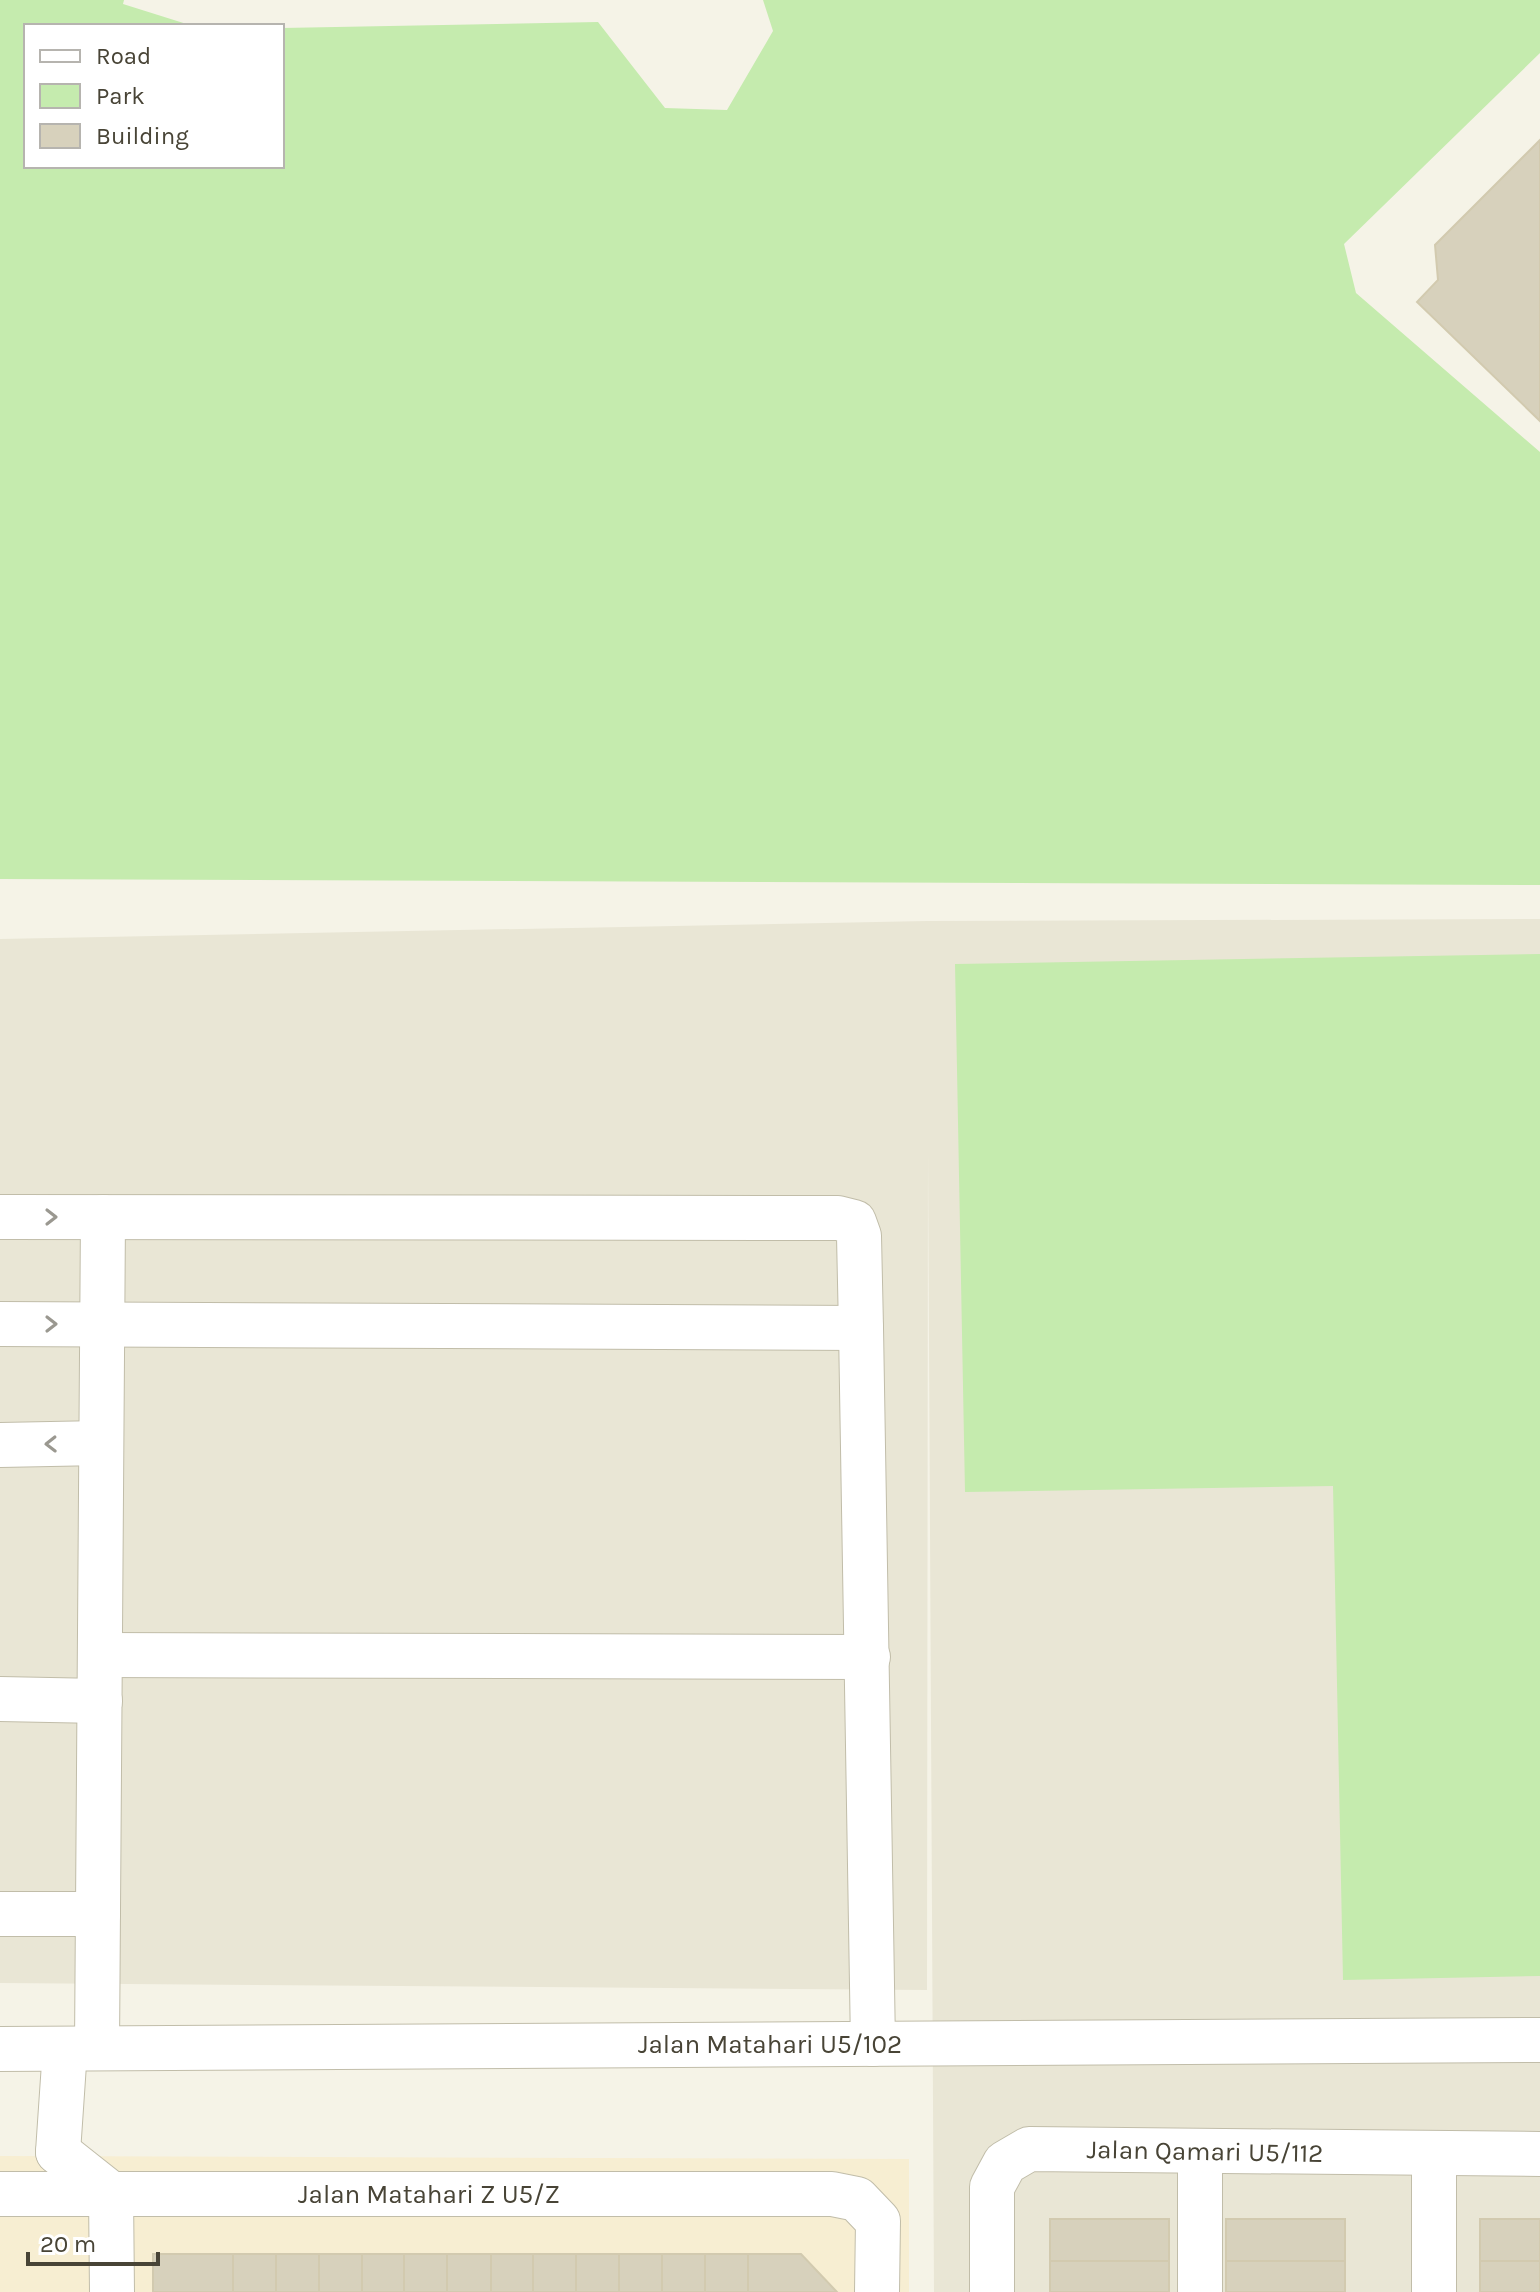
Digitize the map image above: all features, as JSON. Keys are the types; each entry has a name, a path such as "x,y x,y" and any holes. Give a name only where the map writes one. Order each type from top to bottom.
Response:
{"street":[{"path":"0,1217 838,1218 854,1222 859,1236 873,2044"},
{"path":"0,2192 58,2152 81,2048 98,1914 103,1217"},
{"path":"0,1324 861,1328"},
{"path":"0,1445 101,1443"},
{"path":"100,1655 868,1657"},
{"path":"0,1699 100,1701"},
{"path":"0,1914 98,1914"},
{"name":"Jalan Matahari U5/102","path":"0,2049 1540,2040"},
{"name":"Jalan Qamari U5/112","path":"992,2292 992,2187 1005,2163 1029,2149 1540,2154"},
{"path":"1200,2151 1200,2292"},
{"path":"58,2152 111,2194 112,2292"},
{"path":"1434,2153 1434,2292"},
{"name":"Jalan Matahari Z U5/Z","path":"0,2192 832,2194 857,2199 878,2221 877,2292"}],"shaded area":[{"path":"1540,919 1540,2292 934,2292 928,1151 927,1990 0,1983 0,939 927,921"},
{"path":"0,2156 909,2159 909,2292 0,2292"}],"green space":[{"path":"0,0 124,0 123,4 187,24 24,24 24,168 284,168 284,28 598,22 665,108 727,110 773,31 763,0 1540,0 1540,53 1344,244 1356,293 1540,452 1540,885 0,879"},
{"path":"1540,954 1540,1976 1343,1980 1333,1486 965,1492 955,964"}],"building":[{"path":"1540,140 1540,421 1417,302 1438,280 1435,245"},
{"path":"1050,2219 1169,2219 1169,2261 1050,2261"},
{"path":"1226,2219 1345,2219 1345,2261 1226,2261"},
{"path":"1480,2219 1540,2219 1540,2261 1480,2261"},
{"path":"153,2254 233,2254 233,2292 153,2292"},
{"path":"233,2254 276,2254 276,2292 233,2292"},
{"path":"276,2254 319,2254 319,2292 276,2292"},
{"path":"319,2254 362,2254 362,2292 319,2292"},
{"path":"362,2254 404,2254 404,2292 362,2292"},
{"path":"404,2254 447,2254 447,2292 404,2292"},
{"path":"447,2254 491,2254 491,2292 447,2292"},
{"path":"491,2254 533,2254 533,2292 491,2292"},
{"path":"533,2254 576,2254 576,2292 533,2292"},
{"path":"576,2254 619,2254 619,2292 576,2292"},
{"path":"619,2254 662,2254 662,2292 619,2292"},
{"path":"662,2254 705,2254 705,2292 662,2292"},
{"path":"705,2254 748,2254 748,2292 705,2292"},
{"path":"748,2254 801,2254 837,2292 748,2292"},
{"path":"1050,2261 1169,2261 1169,2292 1050,2292"},
{"path":"1226,2261 1345,2261 1345,2292 1226,2292"},
{"path":"1480,2261 1540,2261 1540,2292 1480,2292"}]}
